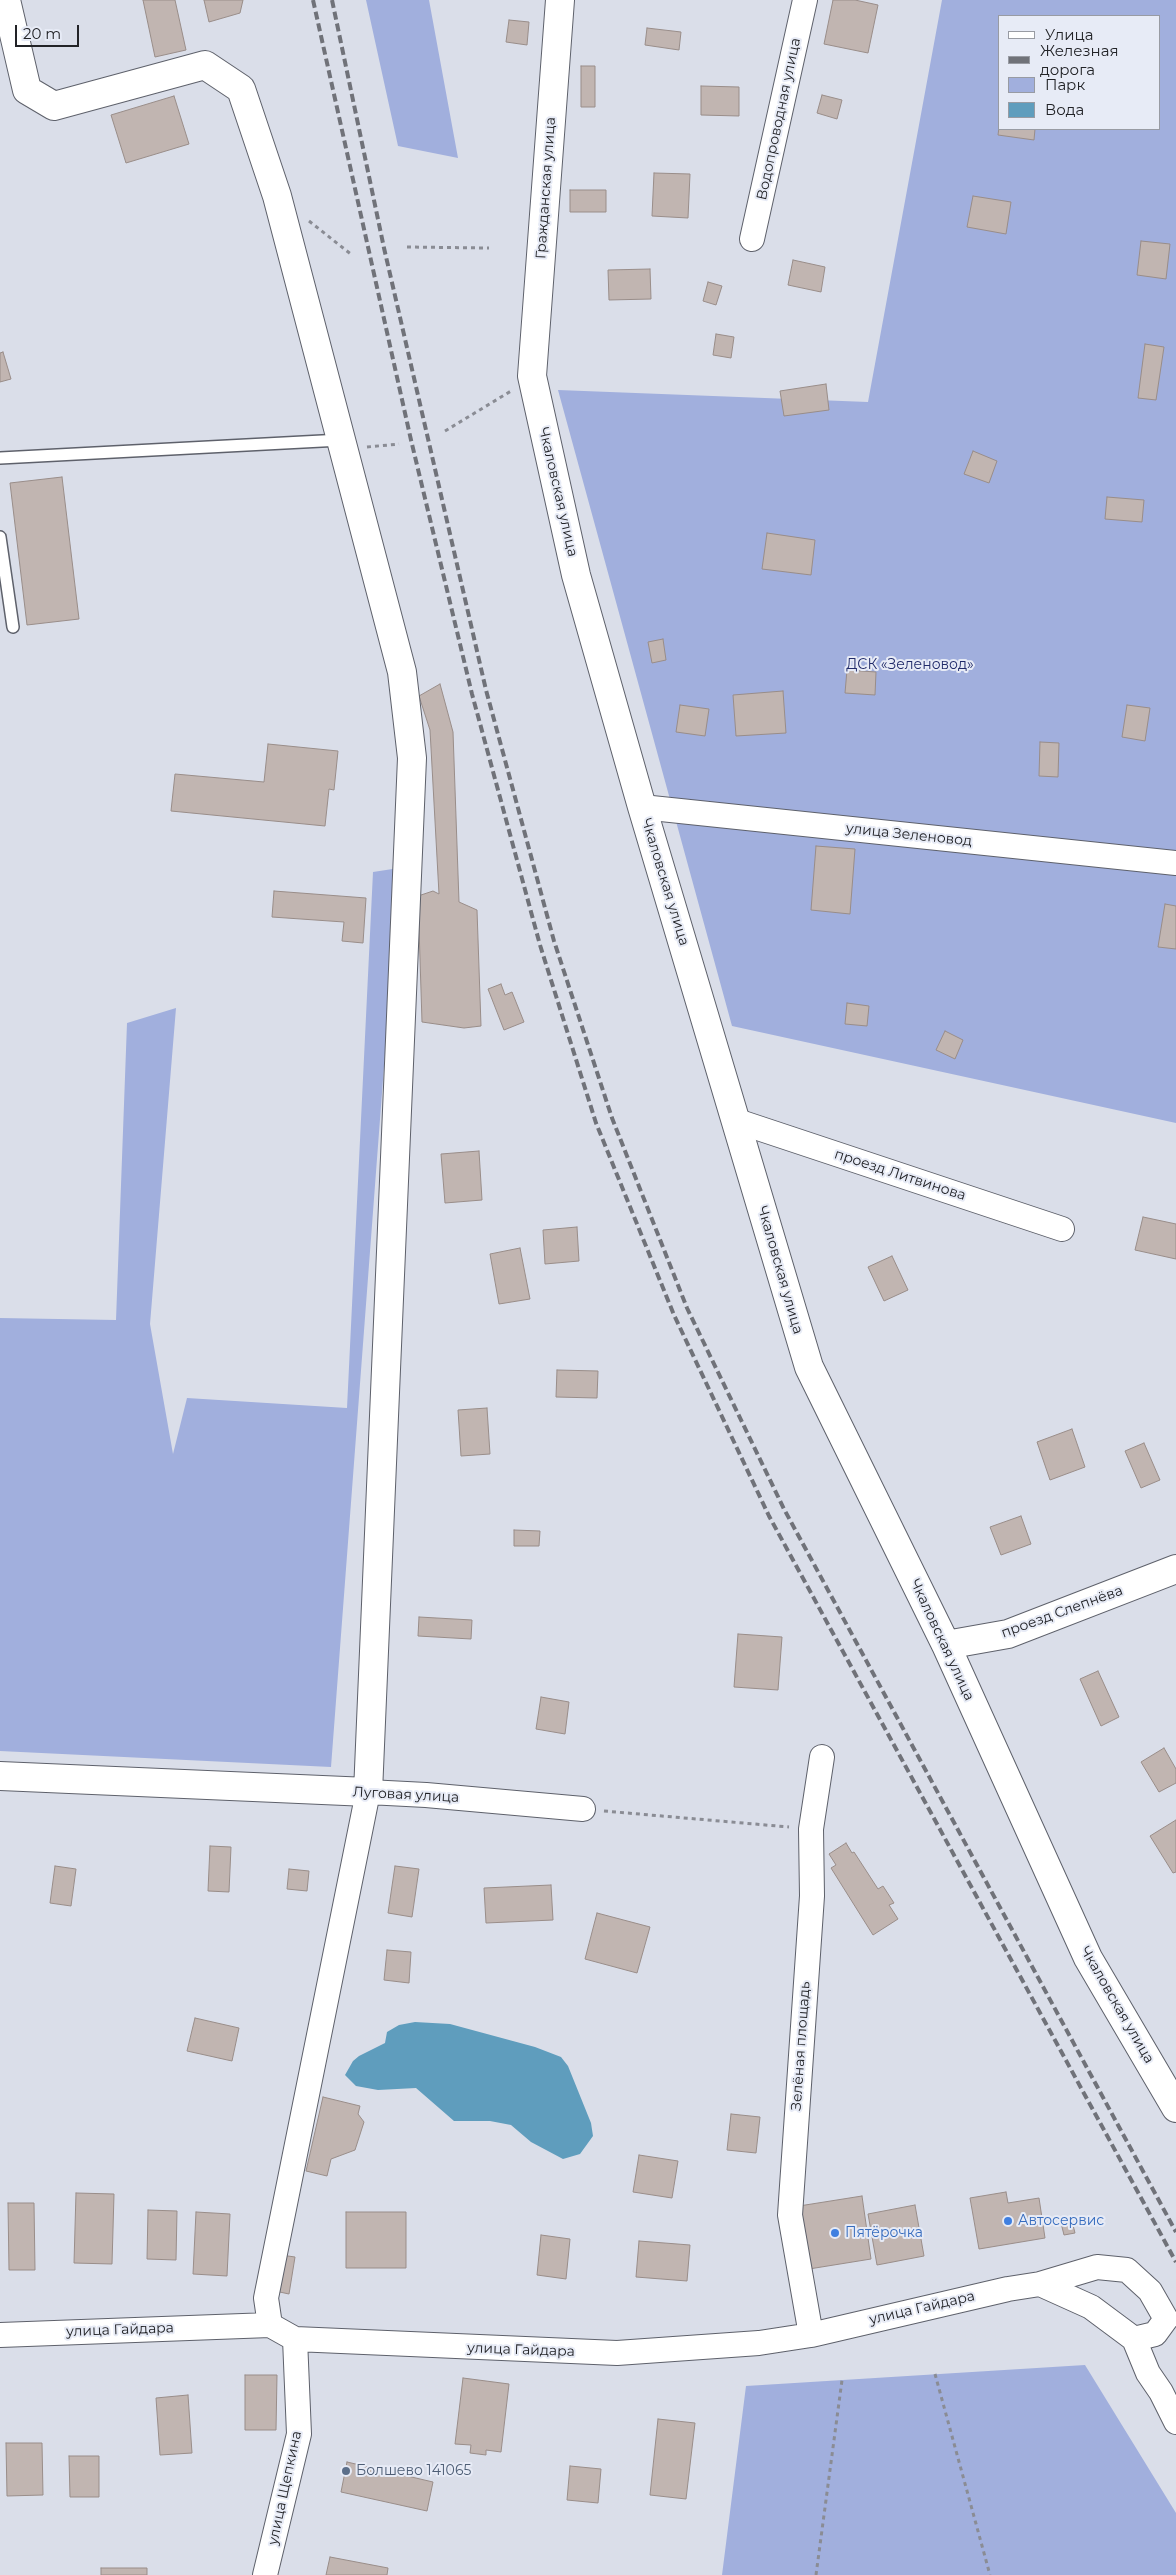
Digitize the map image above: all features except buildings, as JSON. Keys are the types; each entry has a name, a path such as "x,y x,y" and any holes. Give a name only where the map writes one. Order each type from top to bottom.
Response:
{"street":[{"path":"6,0 27,90 54,106 205,65 241,89 277,196 402,672 412,758 368,1792 267,2292 270,2325"},
{"name":"Гражданская улица","path":"532,376 560,0"},
{"name":"Водопроводная улица","path":"752,239 805,0"},
{"name":"Чкаловская улица","path":"532,376 576,575 642,807 809,1367 946,1645 1088,1958 1176,2108"},
{"name":"улица Зеленовод","path":"642,807 1176,863"},
{"name":"проезд Литвинова","path":"737,1121 1062,1229"},
{"name":"проезд Слепнёва","path":"946,1645 1008,1634 1176,1569"},
{"name":"Зелёная площадь","path":"812,2335 790,2215 812,1896 811,1829 822,1756"},
{"name":"Луговая улица","path":"0,1776 426,1795 583,1809"},
{"name":"улица Гайдара","path":"0,2334 270,2325 295,2340 617,2353 759,2343 812,2335 990,2292 1040,2284 1097,2267 1127,2270 1150,2291 1166,2319 1155,2334 1134,2339"},
{"path":"1040,2284 1090,2306 1134,2339 1148,2373 1161,2392 1176,2422"},
{"name":"улица Щепкина","path":"265,2575 299,2434 295,2340"}],"lane":[{"path":"0,458 343,445"},
{"path":"0,537 13,627"}],"path":[{"path":"307,220 352,255"},
{"path":"407,246 489,248"},
{"path":"445,430 523,384 532,376"},
{"path":"343,445 399,444"},
{"path":"583,1809 811,1829"},
{"path":"935,2374 990,2575"},
{"path":"816,2575 842,2380"}],"green space":[{"path":"366,0 429,0 458,158 398,146"},
{"name":"ДСК «Зеленовод»","path":"942,0 1176,0 1176,1123 732,1026 558,390 868,402"},
{"path":"399,868 331,1767 0,1751 0,1318 116,1320 127,1023 176,1008 150,1324 173,1454 187,1398 347,1408 373,872"},
{"path":"1085,2365 1176,2513 1176,2575 722,2575 746,2386"}],"water":[{"path":"415,2022 450,2024 535,2047 561,2057 568,2066 591,2123 593,2136 580,2154 563,2159 531,2142 511,2125 490,2121 454,2121 416,2088 378,2090 356,2086 345,2075 353,2061 359,2056 385,2043 387,2032 399,2025"}],"railway":[{"path":"313,0 411,440 472,694 540,945 596,1123 674,1315 769,1516 1176,2262"},
{"path":"332,0 384,248 486,690 554,941 612,1118 687,1308 784,1509 1176,2232"}],"place":[{"name":"Автосервис","path":"1008,2221"},
{"name":"Пятёрочка","path":"835,2233"},
{"name":"Болшево 141065","path":"346,2471"}]}
